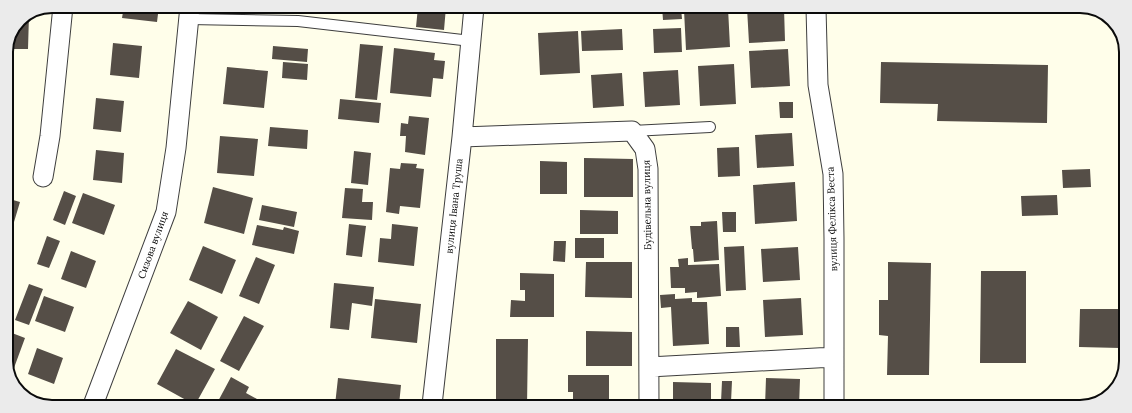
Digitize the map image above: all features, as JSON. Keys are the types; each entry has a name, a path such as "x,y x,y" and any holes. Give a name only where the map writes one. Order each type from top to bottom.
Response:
{"street":[{"path":"43,177 50,136 62,13"},
{"name":"Сизова вулиця","path":"95,400 166,212 176,148 190,13"},
{"name":"вулиця Івана Труша","path":"433,400 462,137 473,13"},
{"name":"вулиця Фелікса Веста","path":"816,13 818,85 832,174 834,240 834,400"},
{"path":"462,137 632,131"},
{"name":"Будівельна вулиця","path":"632,131 645,149 648,169 649,400"},
{"path":"649,367 834,357"}],"lane":[{"path":"190,13 298,21 471,41"},
{"path":"632,131 710,127"}],"building":[{"path":"123,13 158,13 157,22 122,18"},
{"path":"417,13 445,13 444,30 416,27"},
{"path":"662,13 681,13 682,19 663,20"},
{"path":"684,13 728,13 730,47 686,50"},
{"path":"747,13 784,13 785,41 749,43"},
{"path":"29,21 28,49 13,49 16,37 24,24"},
{"path":"681,28 682,52 654,53 653,29"},
{"path":"622,29 623,50 582,51 581,31"},
{"path":"578,31 580,73 540,75 538,33"},
{"path":"113,43 142,46 139,78 110,75"},
{"path":"360,44 383,46 377,100 355,98"},
{"path":"273,46 308,49 307,62 272,59"},
{"path":"394,48 435,53 434,60 445,61 443,79 433,78 431,97 390,93"},
{"path":"788,49 790,86 751,88 749,51"},
{"path":"283,62 308,64 307,80 282,78"},
{"path":"881,62 1048,65 1047,123 937,121 938,104 880,103"},
{"path":"734,64 736,104 700,106 698,66"},
{"path":"227,67 268,71 264,108 223,104"},
{"path":"678,70 680,105 645,107 643,72"},
{"path":"622,73 624,106 593,108 591,75"},
{"path":"96,98 124,101 121,132 93,129"},
{"path":"340,99 381,103 379,123 338,119"},
{"path":"779,102 793,102 793,118 780,118"},
{"path":"409,116 429,118 425,155 405,152 406,136 400,136 401,123 408,124"},
{"path":"270,127 308,130 307,149 268,146"},
{"path":"792,133 794,166 757,168 755,135"},
{"path":"220,136 258,139 254,176 217,173"},
{"path":"739,147 740,176 718,177 717,148"},
{"path":"96,150 124,153 122,183 93,180"},
{"path":"354,151 371,153 368,185 351,183"},
{"path":"584,158 633,159 633,197 584,197"},
{"path":"540,161 567,162 567,194 540,194"},
{"path":"401,163 417,164 416,168 424,169 420,208 400,206 399,214 386,212 390,168 400,169"},
{"path":"1090,169 1091,187 1063,188 1062,170"},
{"path":"795,182 797,221 755,224 753,185"},
{"path":"213,187 253,198 244,234 204,223"},
{"path":"345,188 363,189 362,202 373,202 372,220 342,218"},
{"path":"64,191 76,196 65,225 53,220"},
{"path":"83,193 115,205 104,235 72,223"},
{"path":"1057,195 1058,215 1022,216 1021,196"},
{"path":"13,200 20,202 13,225"},
{"path":"262,205 297,212 294,227 259,220"},
{"path":"580,210 618,211 618,234 580,234"},
{"path":"722,212 736,212 736,232 723,232"},
{"path":"717,221 719,260 694,262 690,226 701,226 701,222"},
{"path":"349,224 366,226 362,257 346,255"},
{"path":"392,224 418,227 414,266 378,262 380,238 391,239"},
{"path":"257,225 283,230 284,227 299,231 294,254 252,245"},
{"path":"47,236 60,241 49,268 37,264"},
{"path":"575,238 604,238 604,258 575,258"},
{"path":"554,241 566,241 565,262 553,261"},
{"path":"203,246 236,260 222,294 189,280"},
{"path":"744,246 746,290 726,291 724,247"},
{"path":"798,247 800,280 763,282 761,249"},
{"path":"71,251 96,261 86,288 61,279"},
{"path":"256,257 275,265 259,304 239,296"},
{"path":"688,258 688,265 719,264 721,296 697,298 697,292 685,293 685,288 671,288 670,267 679,267 678,259"},
{"path":"586,262 632,262 632,298 585,297"},
{"path":"888,262 931,263 929,375 887,375 888,336 879,335 879,300 888,300"},
{"path":"981,271 1026,271 1026,363 980,363"},
{"path":"520,273 554,274 554,317 510,317 511,300 525,301 525,290 520,290"},
{"path":"334,283 374,287 372,306 352,303 349,330 330,328"},
{"path":"29,284 43,289 29,325 15,320"},
{"path":"675,294 675,299 692,298 692,302 707,302 709,344 673,346 671,307 661,308 660,295"},
{"path":"44,296 74,307 65,332 35,321"},
{"path":"801,298 803,335 765,337 763,300"},
{"path":"375,299 421,304 417,343 371,338"},
{"path":"188,301 218,317 201,350 170,333"},
{"path":"1080,309 1119,309 1119,348 1079,347"},
{"path":"244,316 264,326 239,371 220,361"},
{"path":"726,327 739,327 740,347 726,347"},
{"path":"586,331 632,332 632,366 586,366"},
{"path":"13,333 25,338 14,368"},
{"path":"496,339 528,339 527,400 496,400"},
{"path":"37,348 63,358 54,384 28,374"},
{"path":"176,349 215,369 198,400 186,400 157,384"},
{"path":"568,375 609,375 609,400 573,400 573,392 568,392"},
{"path":"231,377 249,387 246,393 257,399 256,400 219,400"},
{"path":"338,378 401,385 400,400 336,400"},
{"path":"766,378 800,379 799,400 765,400"},
{"path":"722,381 732,381 731,400 721,400"},
{"path":"673,382 711,383 711,400 673,400"}]}
